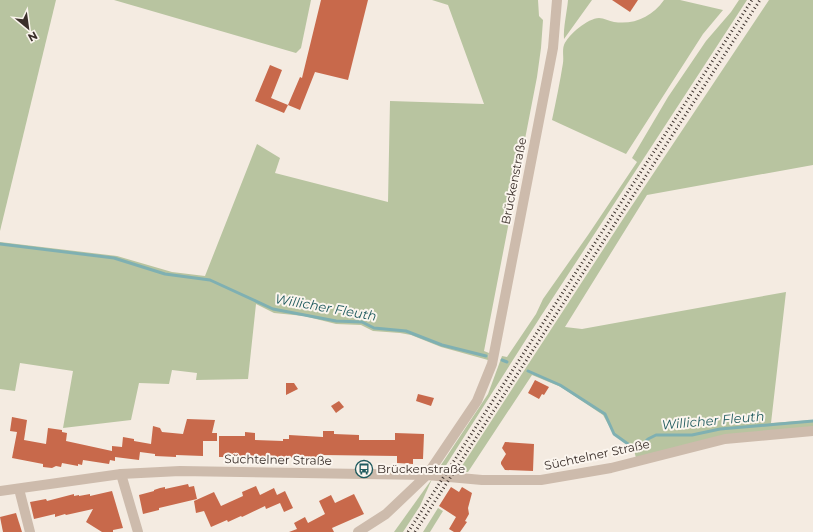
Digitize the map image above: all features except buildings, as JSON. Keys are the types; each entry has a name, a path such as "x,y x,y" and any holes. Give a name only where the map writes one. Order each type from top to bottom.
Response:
{"street":[{"name":"Brückenstraße","path":"358,532 386,514 427,475 477,401 492,364 553,48 556,0"},
{"name":"Süchtelner Straße","path":"0,491 121,474 180,471 427,475 482,480 541,480 611,468 725,439 813,431"},
{"path":"121,474 138,532"},
{"path":"19,489 30,532"}],"green space":[{"path":"0,0 56,0 0,231"},
{"path":"114,0 311,0 301,48 296,53"},
{"path":"432,0 538,0 539,16 543,20 537,77 484,351 489,353 488,360 441,347 411,335 373,331 361,325 336,324 304,316 274,313 256,304 248,379 196,380 197,373 172,370 169,384 139,383 131,420 63,428 73,371 20,363 15,391 0,389 0,242 117,256 172,272 205,276 257,144 280,158 275,173 388,202 390,101 484,104 448,5"},
{"path":"568,0 592,0 564,39 565,25"},
{"path":"664,0 680,0 723,10 703,34 626,154 552,120 563,63 563,47 566,41 579,28 589,21 601,18 621,23 635,21 654,11"},
{"path":"739,0 747,0 541,316 443,470 439,468 488,394 502,356 507,357 536,314 543,299 637,162 632,158 668,97 706,41 731,12"},
{"path":"769,0 813,0 813,165 647,195 565,327 582,329 786,292 771,423 813,420 813,427 636,458 634,450 613,433 603,415 561,387 532,375 468,472 458,472 625,216"},
{"path":"432,479 420,506 403,532 394,532"},
{"path":"438,508 443,511 430,532 423,532"}],"waterway":[{"name":"Willicher Fleuth","path":"0,244 114,258 165,274 210,280 273,309 336,321 362,322 374,328 406,331 442,345 486,356"},
{"name":"Willicher Fleuth","path":"502,360 507,362"},
{"name":"Willicher Fleuth","path":"528,371 560,385 605,414 614,434 635,449 656,435 692,435 720,429 813,421"}],"railway":[{"path":"408,532 752,0"},
{"path":"415,532 760,0"}],"place":[{"name":"Brückenstraße","path":"364,469"}]}
